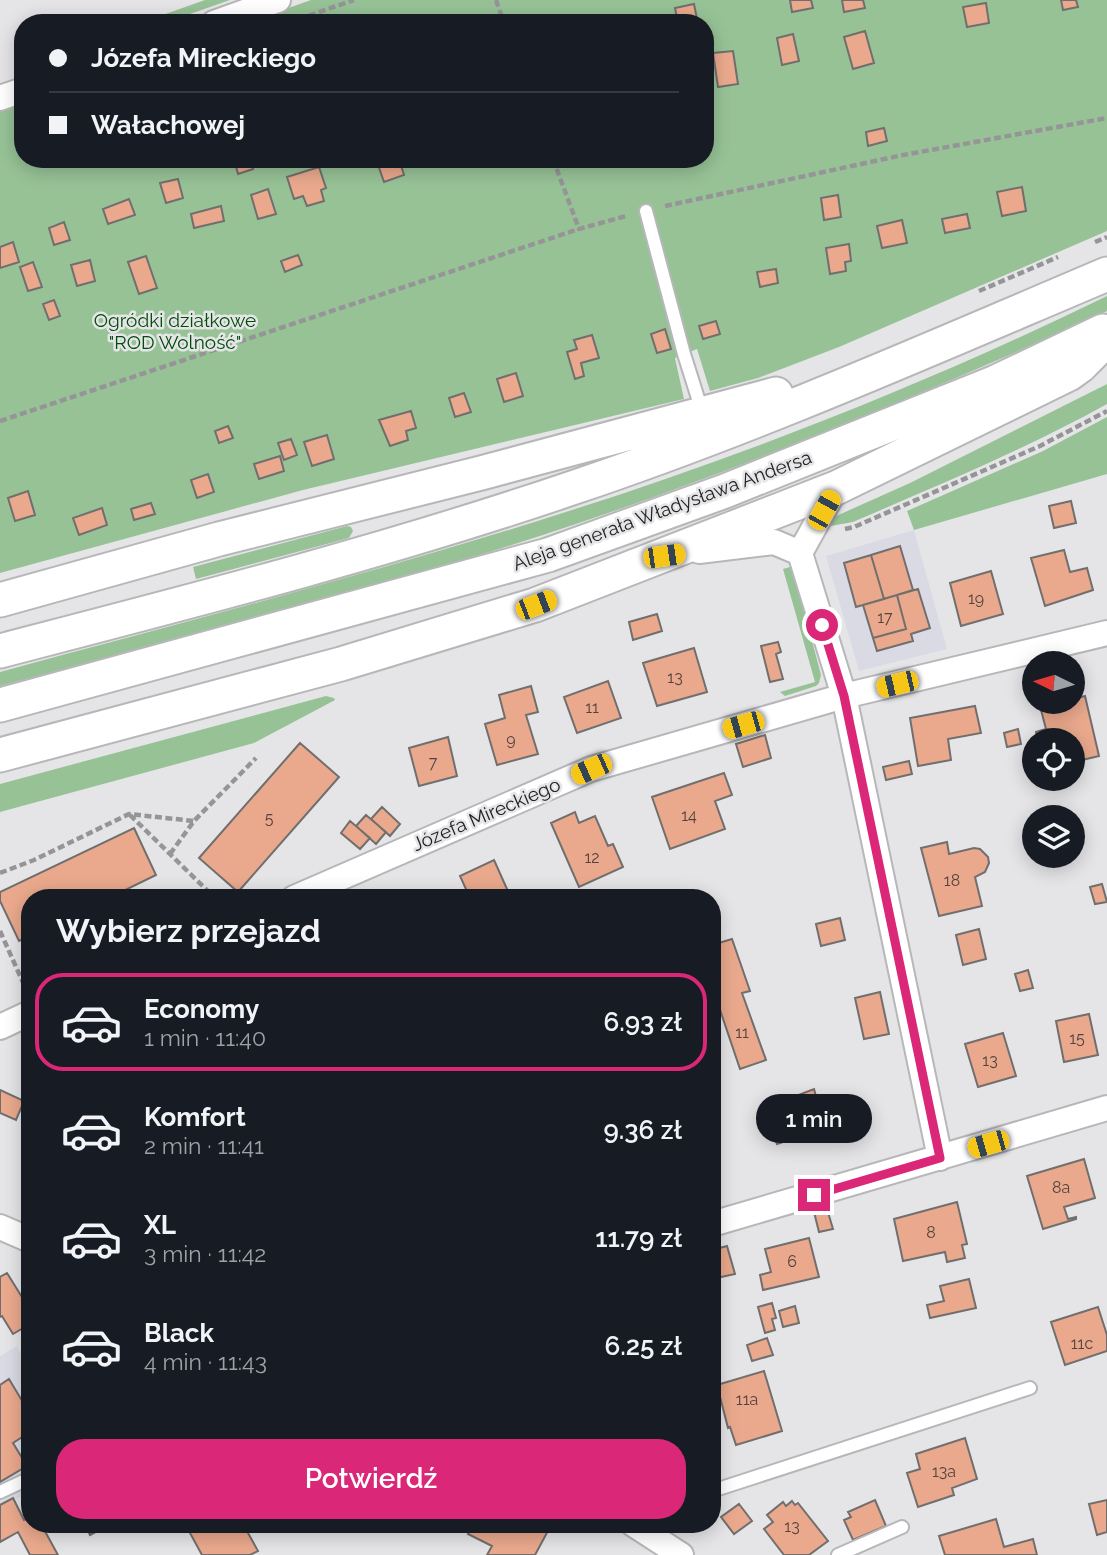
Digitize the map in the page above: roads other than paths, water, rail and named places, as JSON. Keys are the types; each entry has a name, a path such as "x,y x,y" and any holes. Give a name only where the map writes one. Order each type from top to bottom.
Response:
{"main road":[{"path":"0,651 351,557 571,488 703,442 1107,274"},
{"name":"Aleja generała Władysława Andersa","path":"0,705 548,555 725,491 996,382 1107,329"},
{"path":"0,755 341,664 536,605 836,488 1069,374 1107,339"},
{"path":"0,600 702,412 897,363"}],"street":[{"path":"239,14 278,0"},
{"path":"836,488 800,553 844,696 940,1158"},
{"path":"664,556 761,542 774,542 800,553"},
{"name":"Józefa Mireckiego","path":"315,889 591,769 844,696 1107,633"},
{"path":"0,1027 21,1017"},
{"path":"721,1221 1107,1108"},
{"path":"0,1227 21,1236"},
{"path":"647,1533 681,1555"}],"lane":[{"path":"646,211 702,412"},
{"path":"721,1488 1030,1388"},
{"path":"0,1492 21,1482"},
{"path":"838,1555 902,1527"}],"park label":[{"name":"Ogródki działkowe \"ROD Wolność\"","path":"175,331"}]}
